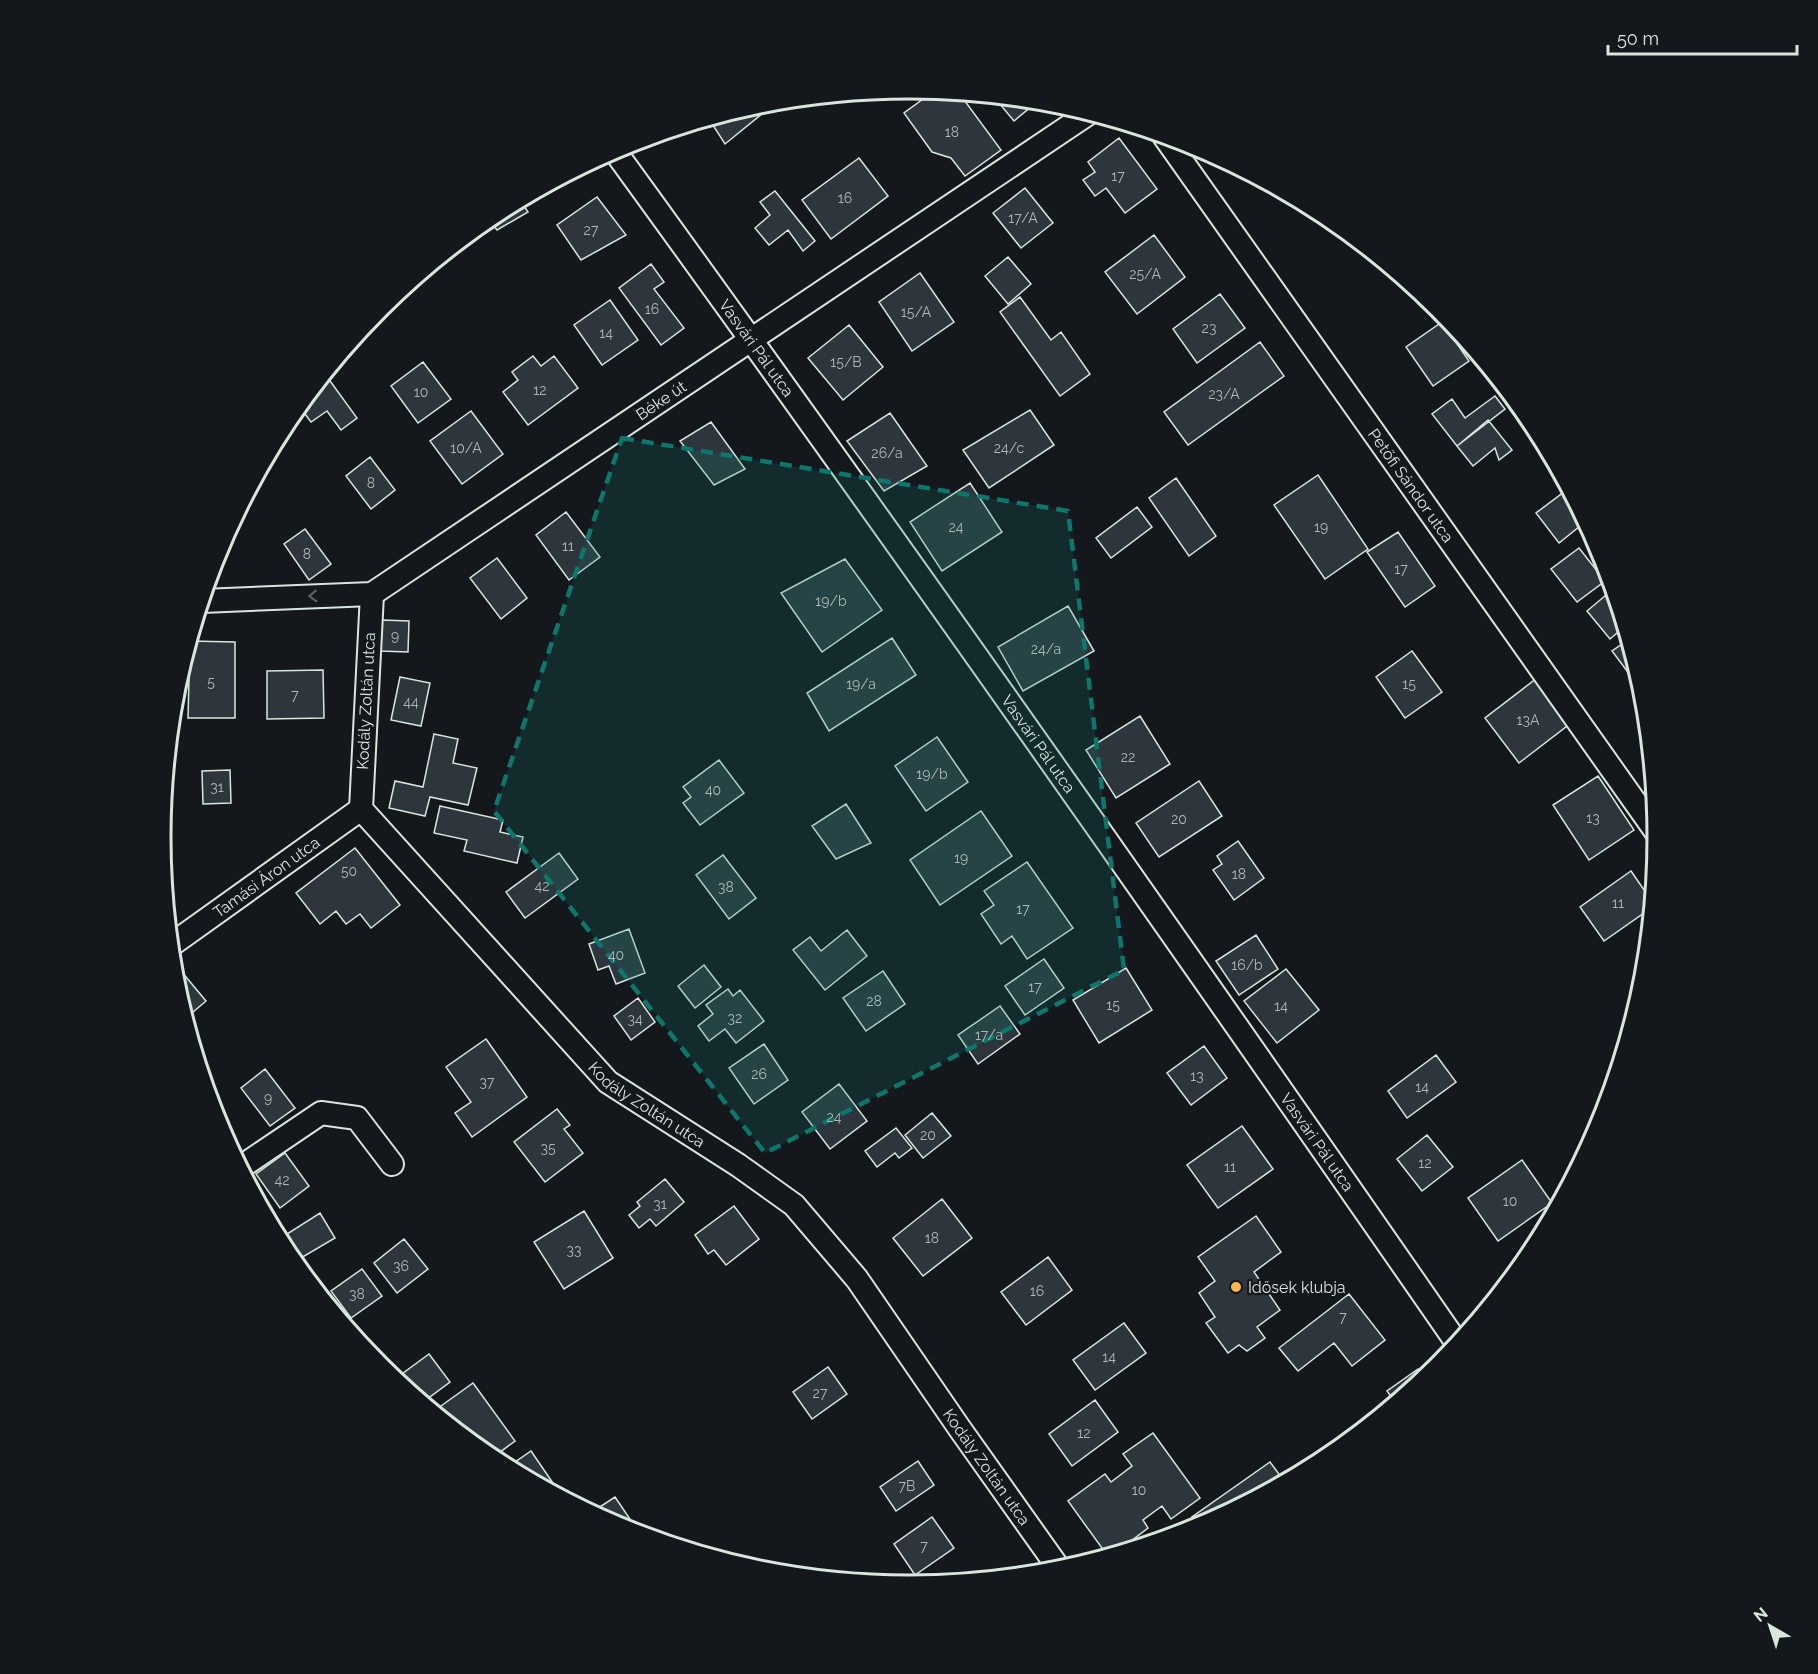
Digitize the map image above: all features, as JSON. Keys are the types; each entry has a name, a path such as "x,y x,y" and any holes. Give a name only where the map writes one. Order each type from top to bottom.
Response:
{"street":[{"name":"Béke út","path":"372,594 1080,119"},
{"name":"Petőfi Sándor utca","path":"1173,148 1646,817"},
{"name":"Vasvári Pál utca","path":"620,158 752,340 1291,1103 1452,1336"},
{"path":"210,601 372,594"},
{"name":"Kodály Zoltán utca","path":"372,594 361,809 608,1082 738,1165 794,1205 857,1279 1054,1561"},
{"name":"Tamási Áron utca","path":"178,940 361,809"},
{"path":"247,1163 321,1113 357,1118 392,1164"}],"highlighted area":[{"path":"622,438 1068,511 1124,970 765,1153 494,811"}],"building":[{"path":"922,100 965,102 1001,150 965,176 951,158 932,152 904,113"},
{"path":"1000,105 1028,109 1014,121"},
{"path":"762,114 725,144 713,125"},
{"path":"1119,138 1157,189 1125,213 1106,188 1095,196 1083,180 1095,172 1088,162"},
{"path":"859,158 888,196 831,239 802,200"},
{"path":"1025,188 1053,223 1021,248 993,213"},
{"path":"775,191 815,241 803,251 788,230 769,245 755,228 770,215 760,202"},
{"path":"597,197 626,235 581,260 557,225"},
{"path":"525,207 528,212 497,230 494,227"},
{"path":"1154,235 1185,277 1137,314 1105,272"},
{"path":"1008,257 1031,284 1008,304 985,276"},
{"path":"651,264 664,282 654,289 684,328 661,345 619,288"},
{"path":"920,273 954,322 912,351 879,302"},
{"path":"1220,294 1245,328 1197,363 1173,329"},
{"path":"1020,297 1051,340 1061,332 1090,374 1060,396 1000,312"},
{"path":"610,300 638,340 602,365 574,325"},
{"path":"1439,324 1469,361 1433,386 1406,347"},
{"path":"849,325 883,367 843,400 808,358"},
{"path":"1260,342 1284,376 1188,445 1164,412"},
{"path":"533,356 541,366 554,356 578,388 528,425 503,392 518,380 512,372"},
{"path":"423,362 451,399 418,423 391,386"},
{"path":"330,381 357,418 341,430 327,411 311,422 305,414"},
{"path":"1495,396 1505,409 1457,446 1432,414 1452,399 1465,418"},
{"path":"1030,410 1054,445 989,488 963,450"},
{"path":"471,411 503,454 462,484 430,441"},
{"path":"890,413 927,466 884,491 847,441"},
{"path":"1488,420 1512,450 1499,460 1495,448 1473,466 1457,446"},
{"path":"711,422 745,469 714,485 680,441"},
{"path":"370,457 395,490 371,509 346,476"},
{"path":"1318,475 1368,549 1325,579 1274,505"},
{"path":"1176,478 1216,536 1189,556 1149,498"},
{"path":"970,483 1002,532 942,571 910,522"},
{"path":"1562,494 1578,527 1559,543 1536,513"},
{"path":"1137,507 1152,527 1111,558 1096,538"},
{"path":"566,512 600,557 569,580 536,535"},
{"path":"305,529 331,564 309,580 284,544"},
{"path":"1398,532 1435,586 1405,607 1367,552"},
{"path":"1579,548 1597,571 1602,583 1577,602 1551,569"},
{"path":"497,558 527,598 501,619 470,578"},
{"path":"845,559 882,610 822,652 781,593"},
{"path":"1606,595 1618,632 1610,639 1587,611"},
{"path":"1068,606 1094,651 1023,691 998,647"},
{"path":"382,620 409,621 408,652 380,651"},
{"path":"892,638 916,675 829,731 807,693"},
{"path":"197,641 235,642 235,718 188,718 189,675"},
{"path":"1622,644 1628,673 1612,651"},
{"path":"1412,651 1442,692 1405,718 1376,677"},
{"path":"323,670 324,718 267,719 267,671"},
{"path":"400,677 430,683 421,726 391,720"},
{"path":"1537,678 1571,723 1519,763 1485,718"},
{"path":"1140,716 1170,764 1116,798 1086,750"},
{"path":"434,734 458,739 453,763 477,768 468,805 430,797 425,816 389,808 395,781 423,787"},
{"path":"937,737 968,782 926,811 895,766"},
{"path":"719,760 744,793 700,825 683,803 691,797 683,787"},
{"path":"230,770 231,803 203,804 202,771"},
{"path":"1598,776 1634,830 1589,860 1553,805"},
{"path":"1199,781 1222,816 1159,857 1136,823"},
{"path":"846,804 871,843 836,859 812,826"},
{"path":"440,806 503,820 500,832 523,837 517,863 464,851 467,840 434,833"},
{"path":"981,811 1012,856 940,905 910,860"},
{"path":"1238,841 1264,878 1234,900 1213,870 1222,864 1217,856"},
{"path":"355,848 400,905 371,928 360,914 346,924 336,911 320,924 296,893"},
{"path":"559,853 578,879 525,918 506,892"},
{"path":"723,855 756,898 729,919 696,875"},
{"path":"1027,862 1073,928 1027,959 1012,936 1001,944 981,914 994,905 984,891"},
{"path":"1631,871 1645,891 1643,914 1604,941 1580,907"},
{"path":"629,929 645,973 616,984 609,966 598,970 589,944"},
{"path":"847,930 867,956 825,990 793,950 810,937 821,951"},
{"path":"1256,935 1278,969 1239,995 1216,961"},
{"path":"1044,959 1064,988 1025,1015 1005,986"},
{"path":"704,965 721,987 695,1008 678,986"},
{"path":"1126,968 1152,1010 1099,1043 1073,1000"},
{"path":"1286,969 1319,1010 1277,1043 1244,1001"},
{"path":"883,971 905,1004 866,1031 843,998"},
{"path":"184,974 206,1001 192,1013"},
{"path":"728,989 733,996 740,990 764,1021 736,1043 725,1029 709,1041 698,1026 713,1014 706,1005"},
{"path":"638,998 655,1022 631,1040 614,1016"},
{"path":"1000,1006 1020,1034 978,1064 958,1035"},
{"path":"486,1039 527,1097 472,1137 455,1113 471,1102 446,1067"},
{"path":"764,1044 788,1080 754,1104 729,1068"},
{"path":"1204,1046 1227,1078 1191,1105 1167,1073"},
{"path":"1436,1055 1456,1082 1407,1118 1388,1091"},
{"path":"265,1069 295,1108 270,1126 241,1088"},
{"path":"839,1084 867,1121 830,1149 802,1112"},
{"path":"557,1109 570,1125 564,1129 583,1153 545,1182 514,1142"},
{"path":"932,1113 951,1136 923,1158 905,1135"},
{"path":"1242,1126 1273,1169 1218,1208 1187,1165"},
{"path":"896,1128 912,1148 899,1158 895,1153 877,1167 865,1151"},
{"path":"1427,1135 1453,1167 1422,1191 1397,1159"},
{"path":"285,1153 309,1186 280,1208 256,1174"},
{"path":"1522,1160 1551,1201 1548,1206 1498,1241 1468,1198"},
{"path":"665,1179 684,1202 656,1226 650,1219 639,1228 629,1215 640,1206 637,1202"},
{"path":"942,1199 972,1238 923,1276 893,1238"},
{"path":"734,1206 759,1239 726,1265 714,1250 708,1254 695,1235"},
{"path":"584,1211 613,1258 564,1289 534,1242"},
{"path":"320,1213 335,1238 303,1257 287,1234"},
{"name":"Idősek klubja","path":"1256,1216 1281,1252 1254,1272 1280,1310 1257,1327 1265,1338 1247,1351 1239,1345 1228,1353 1206,1323 1215,1317 1199,1293 1215,1281 1198,1257"},
{"path":"404,1239 428,1269 397,1293 374,1263"},
{"path":"1048,1257 1072,1290 1026,1325 1001,1292"},
{"path":"362,1269 382,1296 351,1318 331,1291"},
{"path":"1349,1294 1385,1340 1352,1366 1334,1343 1298,1371 1279,1348"},
{"path":"1124,1323 1146,1353 1095,1390 1073,1360"},
{"path":"429,1354 450,1382 429,1398 402,1374"},
{"path":"828,1367 847,1394 812,1419 793,1392"},
{"path":"1418,1369 1391,1396 1387,1391"},
{"path":"473,1383 515,1441 500,1452 440,1406"},
{"path":"1095,1400 1118,1432 1072,1466 1049,1434"},
{"path":"1153,1433 1200,1498 1171,1519 1162,1506 1143,1520 1148,1528 1132,1540 1103,1549 1068,1501 1105,1474 1111,1482 1132,1466 1123,1454"},
{"path":"531,1451 553,1483 540,1476 516,1461"},
{"path":"918,1461 934,1485 896,1511 880,1487"},
{"path":"1270,1462 1280,1475 1235,1499 1192,1517"},
{"path":"615,1497 631,1520 627,1519 600,1507"},
{"path":"932,1517 954,1548 915,1575 894,1544"}],"place":[{"name":"Idősek klubja","path":"1236,1287"}]}
